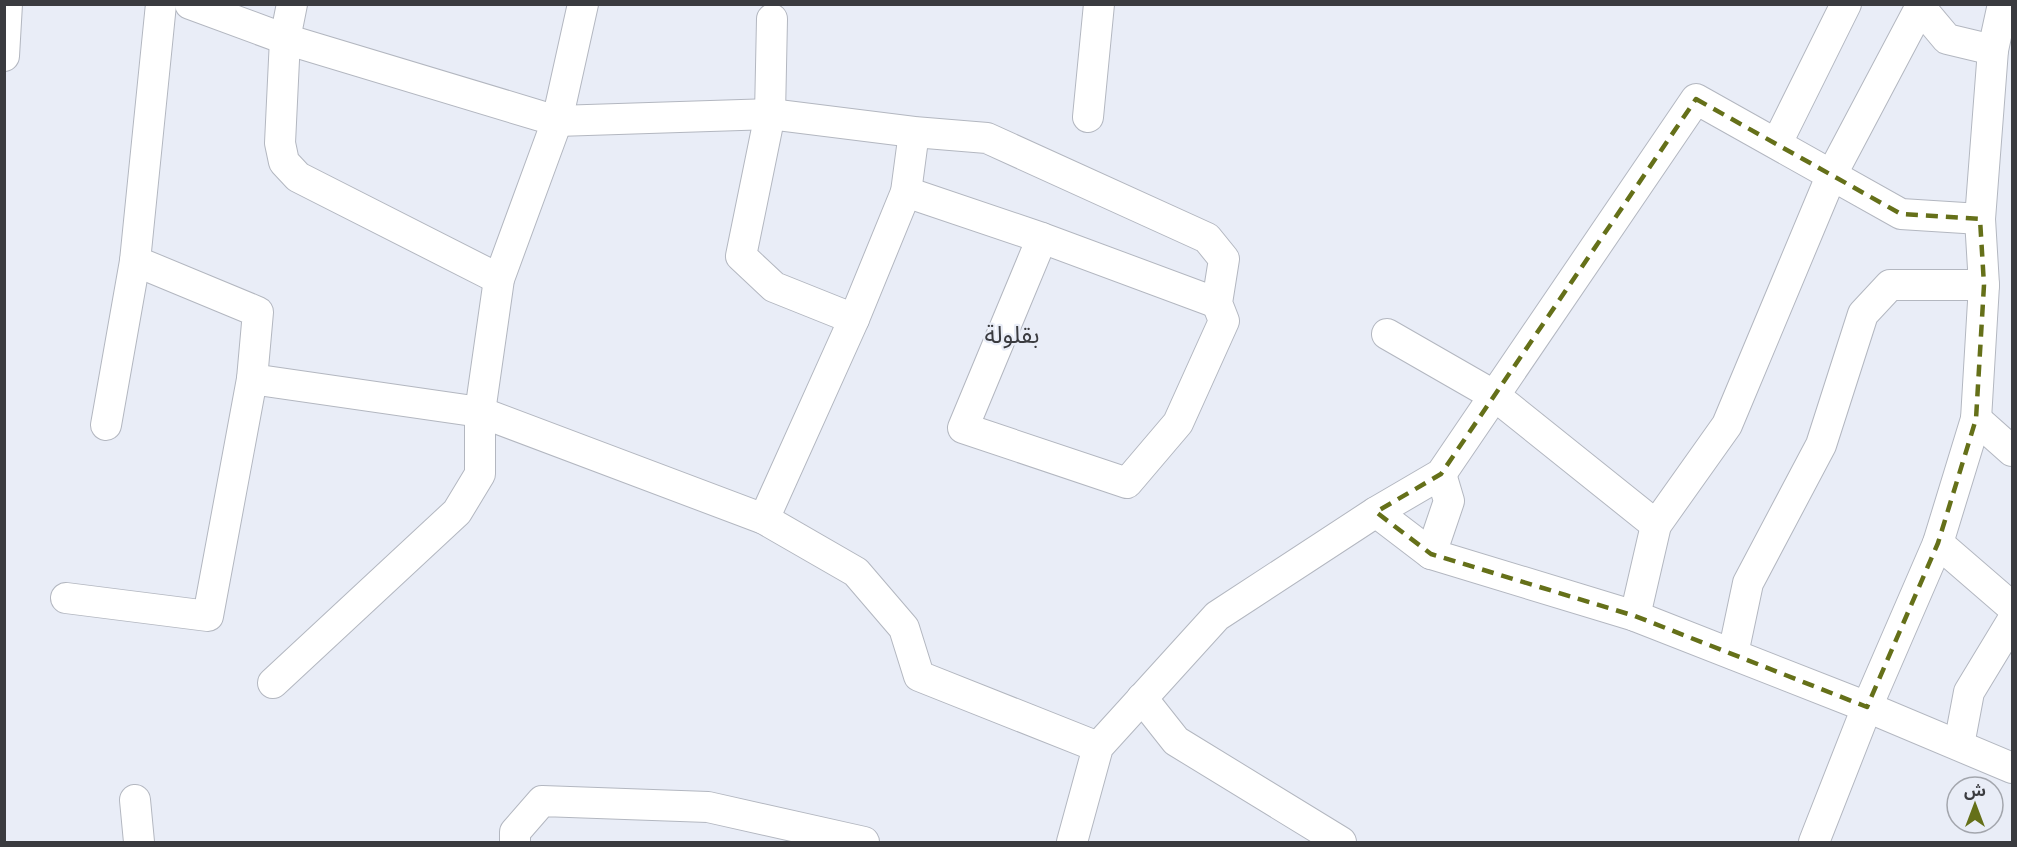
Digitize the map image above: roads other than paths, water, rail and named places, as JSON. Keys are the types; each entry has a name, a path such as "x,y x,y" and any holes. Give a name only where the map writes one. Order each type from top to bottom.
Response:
{"street":[{"path":"4,56 7,4"},
{"path":"106,425 135,261 161,4"},
{"path":"190,4 285,39 557,121 770,114 914,132 987,138 1207,238 1224,259 1217,303 1224,321 1178,423 1127,483 963,428 1042,238"},
{"path":"292,4 285,39 280,143 284,162 298,177 499,279"},
{"path":"273,683 457,512 480,474 480,412 499,279 557,121 583,4"},
{"path":"1088,117 1099,4"},
{"path":"1777,143 1846,4"},
{"path":"1814,843 1867,707 1938,543 1976,419 1984,285 1980,219 1993,50 2003,4"},
{"path":"1635,616 1656,525 1727,425 1832,174 1922,6 1947,39 1993,50"},
{"path":"772,19 770,114 741,256 774,288 854,319"},
{"path":"1072,843 1098,747 1217,616 1376,512 1441,474 1696,99 1902,214 1980,219"},
{"path":"764,519 854,319 906,192 914,132"},
{"path":"906,192 1042,238 1217,303"},
{"path":"66,598 208,616 252,379 258,312 135,261"},
{"path":"1733,654 1748,583 1821,445 1863,314 1890,285 1984,285"},
{"path":"1387,334 1495,396 1656,525"},
{"path":"252,379 480,412 764,519 856,572 904,627 920,676 1098,747"},
{"path":"1976,419 2013,451"},
{"path":"1431,554 1449,501 1441,474"},
{"path":"1376,512 1431,554 1635,616 1867,707 2013,768"},
{"path":"1938,543 2013,607"},
{"path":"1959,745 1969,692 2013,621"},
{"path":"1142,698 1176,741 1341,843"},
{"path":"135,800 139,843"},
{"path":"515,843 515,832 542,801 708,807 864,843"}],"district":[{"name":"بقلولة","path":"1012,335"}]}
